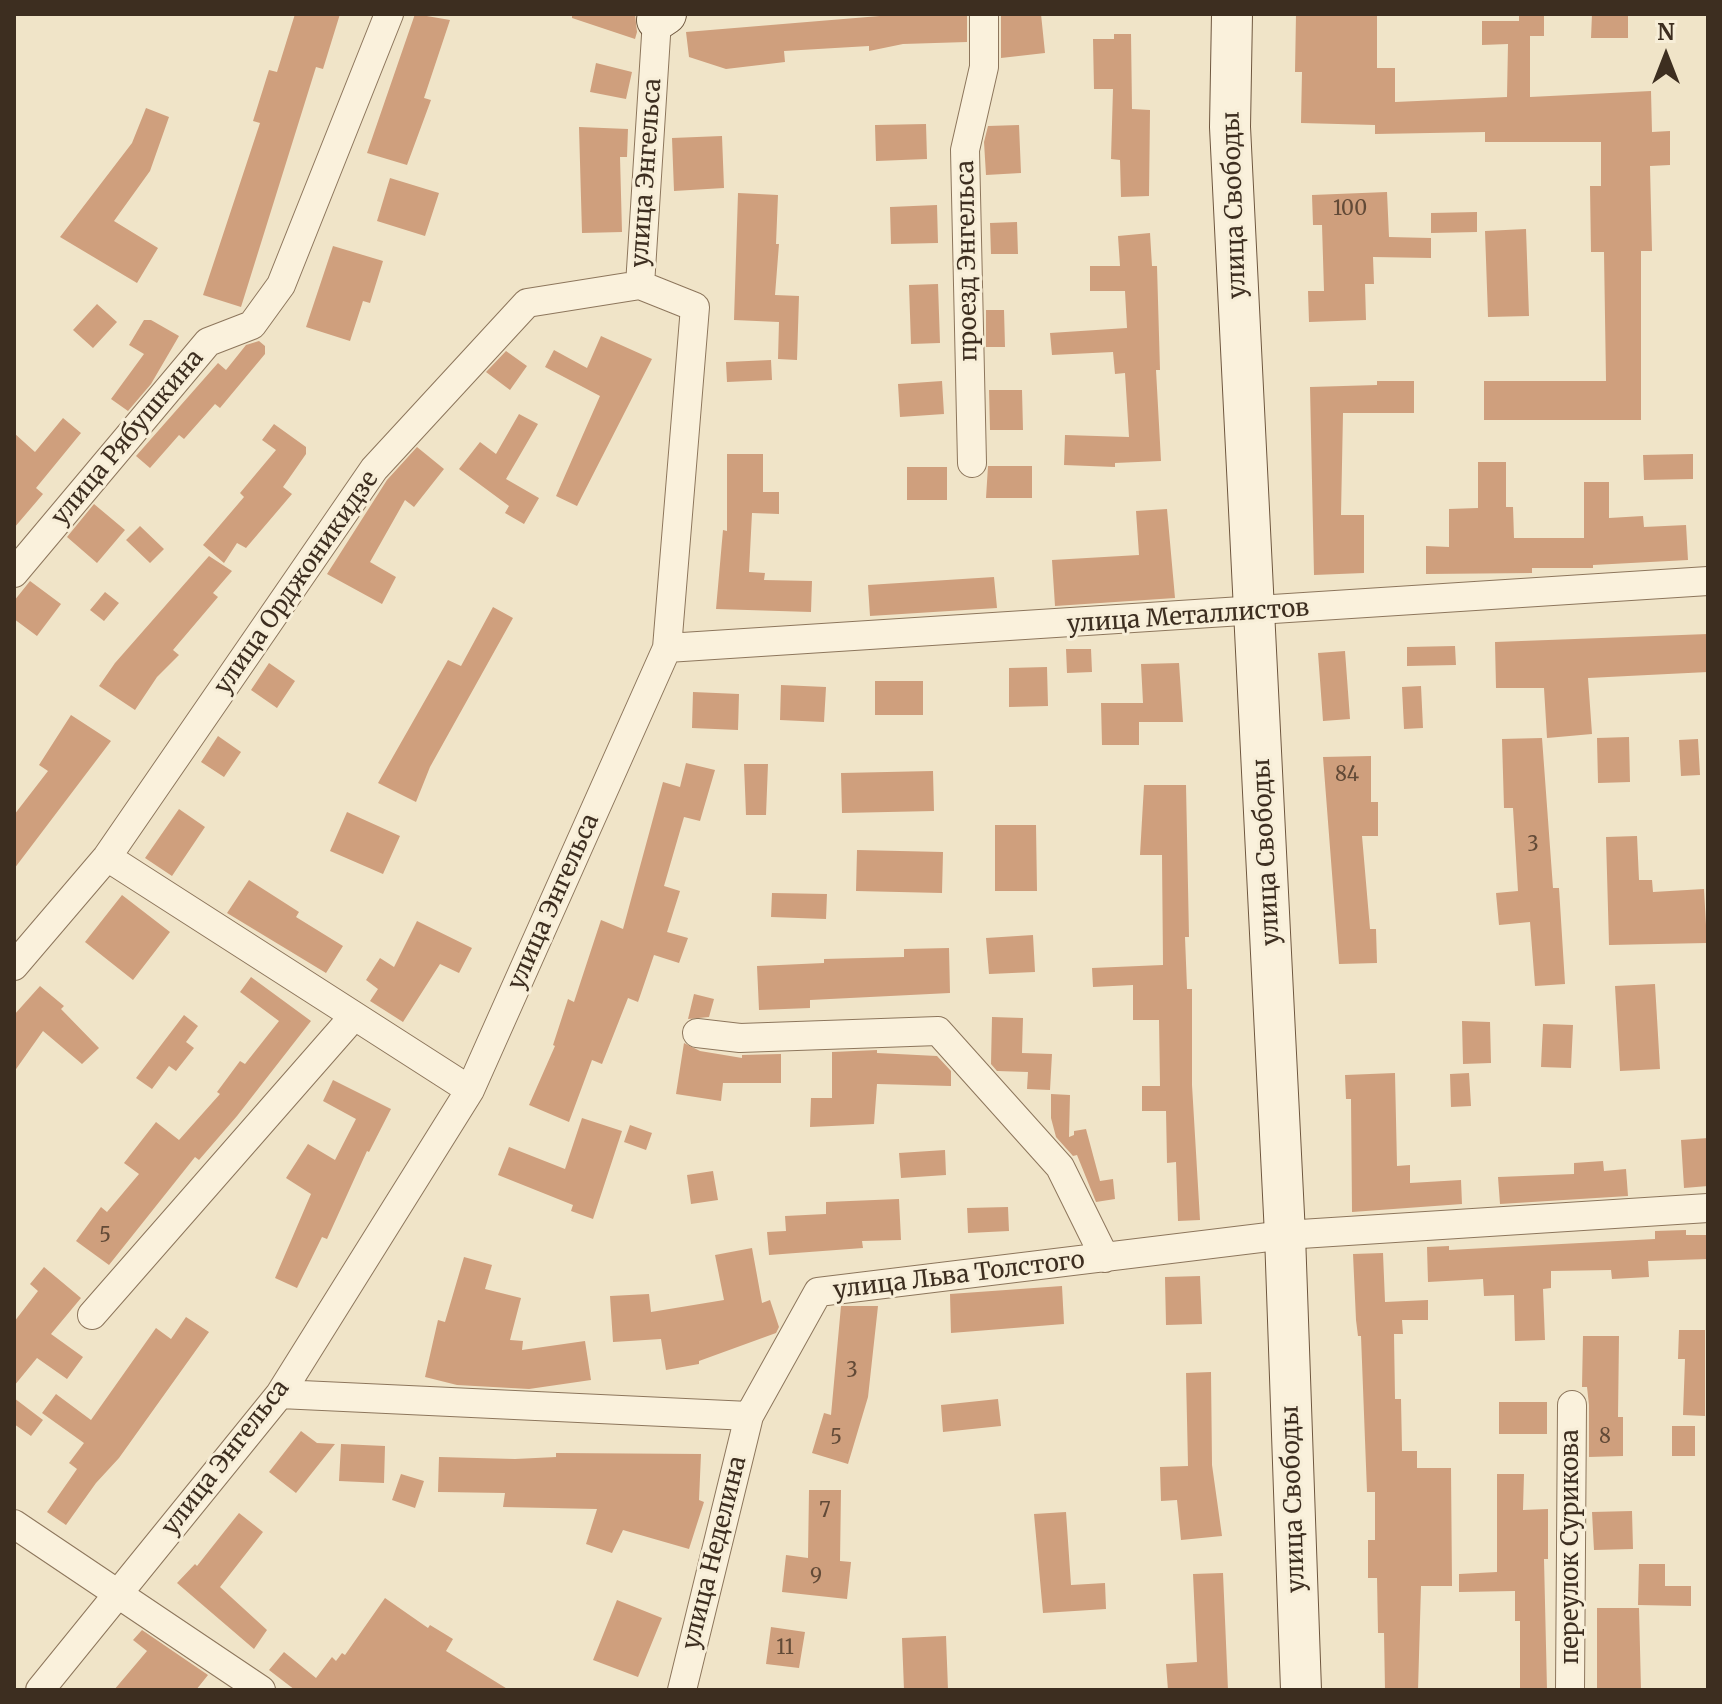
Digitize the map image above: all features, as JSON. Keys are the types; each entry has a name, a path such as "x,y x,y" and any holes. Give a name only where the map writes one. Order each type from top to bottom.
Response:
{"street":[{"name":"улица Рябушкина","path":"14,573 208,342 252,325 281,285 389,14"},
{"name":"проезд Энгельса","path":"972,463 965,150 984,67 984,14"},
{"name":"улица Свободы","path":"1232,14 1230,127 1285,1235 1301,1690"},
{"name":"улица Энгельса","path":"40,1690 280,1394 470,1090 667,648 695,307 640,285 662,17"},
{"name":"улица Орджоникидзе","path":"14,966 107,857 374,469 527,303 640,285"},
{"name":"улица Металлистов","path":"667,648 1255,613 1708,581"},
{"path":"107,857 470,1090"},
{"path":"92,1315 354,1016"},
{"path":"697,1033 740,1038 938,1031 1060,1167 1105,1258"},
{"name":"улица Льва Толстого","path":"749,1416 818,1292 1285,1235 1708,1208"},
{"path":"280,1394 749,1416"},
{"name":"переулок Сурикова","path":"1570,1690 1572,1405"},
{"name":"улица Неделина","path":"682,1690 749,1416"},
{"path":"14,1524 119,1591 261,1690"}],"building":[{"path":"295,14 340,14 323,69 316,67 241,307 203,295 260,123 253,121 269,70 277,72"},
{"path":"415,14 450,20 424,98 431,100 407,165 367,153"},
{"path":"572,14 635,14 635,39 572,18"},
{"path":"904,14 967,14 967,42 903,44 869,51 869,46 784,51 785,62 726,69 689,57 686,32"},
{"path":"1001,14 1041,14 1045,53 1001,58"},
{"path":"1296,14 1377,14 1377,68 1395,68 1395,102 1507,97 1508,44 1482,45 1482,21 1519,21 1519,14 1544,14 1544,36 1530,36 1530,97 1651,91 1652,132 1670,131 1670,165 1650,166 1652,251 1641,251 1641,420 1484,420 1484,381 1606,381 1604,252 1591,252 1590,186 1601,186 1601,142 1485,142 1485,132 1375,134 1375,125 1301,123 1302,72 1295,72"},
{"path":"1592,14 1628,14 1628,38 1591,38"},
{"path":"1114,34 1131,34 1132,109 1150,110 1149,196 1121,197 1120,160 1111,159 1113,89 1094,89 1093,39 1114,39"},
{"path":"596,63 632,72 626,99 590,92"},
{"path":"146,108 169,117 150,171 114,221 158,248 137,283 60,237 132,143"},
{"path":"926,124 927,159 876,161 875,125"},
{"path":"1019,125 1021,173 986,175 984,142 988,126"},
{"path":"579,127 628,129 627,157 620,157 622,232 582,233"},
{"path":"722,136 724,188 674,191 672,138"},
{"path":"390,178 439,193 425,236 377,221"},
{"path":"1387,192 1389,237 1431,238 1431,258 1373,257 1374,284 1365,284 1366,320 1309,322 1308,291 1324,291 1322,225 1313,225 1312,195"},
{"path":"738,193 778,195 776,244 779,244 775,295 799,296 797,360 778,359 779,322 734,320"},
{"path":"937,205 938,243 891,244 890,207"},
{"path":"1477,212 1477,232 1431,233 1431,213"},
{"path":"1017,222 1018,254 991,254 990,223"},
{"path":"1526,229 1529,316 1488,317 1485,231"},
{"path":"1150,233 1152,266 1157,266 1160,370 1156,370 1161,461 1115,463 1115,467 1064,465 1065,435 1129,437 1125,373 1115,374 1113,352 1052,355 1050,333 1127,328 1125,291 1090,291 1090,266 1120,266 1118,236"},
{"path":"333,246 383,261 370,303 363,301 350,341 306,327"},
{"path":"938,284 940,343 911,344 909,285"},
{"path":"97,304 117,322 93,348 73,330"},
{"path":"986,310 1004,310 1005,347 986,347"},
{"path":"144,320 151,320 179,336 151,384 128,411 111,399 144,354 129,345"},
{"path":"601,336 652,359 577,506 556,496 600,396 545,367 554,350 587,368"},
{"path":"259,341 265,346 265,354 220,408 215,404 184,439 179,435 150,468 136,456 218,363 226,370 246,345"},
{"path":"506,351 527,366 510,390 486,372"},
{"path":"771,360 772,380 727,382 726,362"},
{"path":"942,381 944,414 900,417 898,384"},
{"path":"1377,381 1414,381 1414,413 1343,413 1341,515 1364,515 1364,573 1314,575 1310,387 1377,385"},
{"path":"989,390 1022,390 1023,430 990,430"},
{"path":"519,414 538,424 506,479 539,498 524,524 505,513 509,506 459,469 480,442 496,454"},
{"path":"63,418 81,433 36,488 43,494 14,528 14,433 35,452"},
{"path":"274,424 306,447 306,454 283,487 292,494 246,548 237,543 224,563 203,545 244,497 240,493 276,450 262,440"},
{"path":"417,447 444,469 414,507 405,500 370,562 396,577 382,604 327,574 387,480"},
{"path":"727,454 763,454 763,492 779,492 779,514 752,513 749,572 765,573 764,580 812,581 811,612 716,609 723,530 727,531"},
{"path":"1693,454 1693,479 1644,480 1643,455"},
{"path":"1478,462 1506,462 1506,507 1513,507 1514,538 1584,538 1584,482 1609,482 1609,518 1643,516 1644,527 1686,525 1688,560 1593,565 1593,568 1532,568 1532,573 1426,574 1426,546 1449,547 1449,509 1478,508"},
{"path":"988,466 1032,466 1032,498 986,498"},
{"path":"907,467 947,467 947,500 907,500"},
{"path":"94,504 125,530 97,563 67,537"},
{"path":"1167,509 1175,598 1055,606 1052,560 1139,555 1136,511"},
{"path":"140,526 164,549 150,563 126,540"},
{"path":"209,556 232,571 213,593 218,597 173,650 179,655 157,677 135,710 99,686 115,663"},
{"path":"994,577 997,608 870,616 868,585"},
{"path":"30,581 61,604 37,636 14,619 14,601"},
{"path":"105,592 119,603 104,621 90,610"},
{"path":"493,607 513,618 430,767 416,802 378,783 448,660 461,666"},
{"path":"1708,634 1708,672 1588,678 1592,734 1547,738 1544,688 1496,688 1495,642"},
{"path":"1455,646 1456,665 1407,666 1407,647"},
{"path":"1066,649 1091,649 1092,672 1067,673"},
{"path":"1345,651 1350,719 1323,721 1318,653"},
{"path":"269,663 295,681 277,708 251,690"},
{"path":"1179,663 1183,722 1139,722 1139,745 1102,745 1101,703 1143,703 1141,664"},
{"path":"1047,667 1048,706 1009,707 1009,668"},
{"path":"875,681 923,681 923,715 875,715"},
{"path":"781,685 826,687 824,722 780,720"},
{"path":"1421,686 1423,728 1404,729 1402,687"},
{"path":"693,692 739,694 738,730 692,728"},
{"path":"71,715 111,741 14,869 14,815 48,771 39,765"},
{"path":"218,736 241,752 224,777 201,762"},
{"path":"1629,737 1630,782 1598,783 1597,738"},
{"path":"1542,738 1553,888 1559,888 1565,984 1535,986 1530,922 1499,925 1496,893 1518,891 1513,808 1504,808 1502,739"},
{"path":"1698,739 1700,775 1681,776 1679,740"},
{"path":"1371,756 1371,802 1378,802 1378,836 1362,836 1370,929 1376,929 1377,963 1339,964 1323,757"},
{"path":"686,763 715,770 700,821 684,817 664,886 680,891 667,932 688,938 679,963 654,955 638,1002 628,998 602,1064 592,1060 569,1122 529,1105 555,1046 568,999 574,1002 601,920 623,929 663,782 680,787"},
{"path":"744,764 768,764 766,815 746,815"},
{"path":"933,771 934,811 842,813 841,773"},
{"path":"1144,785 1186,785 1189,937 1185,937 1187,989 1192,989 1192,1085 1200,1220 1178,1221 1176,1162 1167,1163 1166,1111 1142,1111 1142,1086 1160,1086 1159,1020 1133,1020 1133,985 1093,987 1092,968 1163,965 1162,855 1140,855"},
{"path":"179,809 205,827 172,876 145,858"},
{"path":"347,812 400,836 383,874 330,851"},
{"path":"995,825 1036,825 1037,891 995,891"},
{"path":"1637,836 1639,880 1652,880 1653,892 1704,889 1707,943 1609,945 1606,837"},
{"path":"857,850 943,852 942,893 856,891"},
{"path":"249,880 299,912 296,917 343,946 326,973 227,913"},
{"path":"772,893 827,894 826,919 771,917"},
{"path":"122,895 170,932 133,980 85,942"},
{"path":"417,921 472,948 459,973 440,964 403,1022 370,1001 378,989 366,980 380,958 394,967"},
{"path":"1033,935 1035,972 989,974 986,938"},
{"path":"949,948 950,993 810,1000 810,1008 759,1010 757,966 824,963 824,959 904,957 904,949"},
{"path":"251,977 311,1021 237,1116 199,1160 195,1157 109,1265 76,1241 101,1207 107,1212 139,1174 124,1163 156,1122 179,1140 220,1094 217,1092 240,1061 245,1064 279,1021 240,992"},
{"path":"1655,984 1660,1069 1620,1071 1615,986"},
{"path":"40,986 64,1006 61,1009 99,1048 82,1064 43,1031 14,1072 14,1015"},
{"path":"694,994 714,999 709,1017 688,1019"},
{"path":"184,1015 198,1026 186,1042 194,1048 176,1071 169,1066 152,1089 136,1078"},
{"path":"992,1017 1023,1018 1022,1053 1052,1054 1050,1090 1027,1089 1028,1072 997,1071 991,1064"},
{"path":"1462,1021 1490,1022 1491,1063 1463,1064"},
{"path":"1543,1024 1573,1025 1571,1068 1541,1067"},
{"path":"684,1043 700,1051 742,1058 742,1055 781,1054 781,1083 723,1083 721,1101 676,1094"},
{"path":"877,1050 877,1053 937,1056 951,1071 951,1086 877,1084 874,1124 810,1127 811,1098 832,1098 832,1052"},
{"path":"1395,1073 1397,1166 1410,1165 1410,1183 1461,1180 1462,1204 1352,1212 1351,1099 1346,1099 1345,1075"},
{"path":"1469,1073 1471,1106 1451,1107 1450,1074"},
{"path":"333,1080 391,1109 367,1151 327,1239 322,1237 297,1288 275,1278 311,1194 286,1178 308,1144 335,1160 356,1119 323,1101"},
{"path":"1051,1094 1070,1095 1069,1137 1074,1135 1074,1131 1086,1129 1100,1181 1113,1179 1115,1199 1096,1202 1077,1155 1073,1156 1056,1137 1051,1118"},
{"path":"582,1118 622,1131 593,1219 571,1211 573,1205 498,1175 509,1147 565,1169"},
{"path":"630,1125 652,1133 646,1150 624,1142"},
{"path":"1708,1138 1708,1186 1684,1188 1681,1140"},
{"path":"945,1150 946,1175 901,1178 899,1153"},
{"path":"1603,1161 1604,1171 1626,1169 1628,1196 1500,1204 1498,1177 1574,1174 1574,1163"},
{"path":"713,1171 718,1200 691,1204 687,1175"},
{"path":"899,1199 901,1240 862,1241 863,1248 769,1255 767,1232 786,1231 785,1216 826,1214 826,1202"},
{"path":"1008,1207 1009,1231 968,1233 967,1208"},
{"path":"1686,1230 1686,1235 1708,1235 1708,1259 1648,1261 1649,1277 1612,1279 1611,1270 1551,1271 1551,1288 1543,1289 1545,1340 1515,1341 1514,1295 1484,1296 1483,1279 1428,1282 1427,1247 1449,1246 1449,1250 1655,1239 1655,1231"},
{"path":"752,1248 762,1303 770,1300 779,1327 776,1333 699,1361 699,1364 666,1370 661,1339 613,1342 610,1296 649,1294 651,1312 724,1300 715,1255"},
{"path":"1383,1253 1385,1302 1428,1300 1428,1320 1402,1320 1403,1334 1394,1334 1395,1399 1401,1399 1402,1451 1417,1451 1417,1468 1451,1468 1452,1586 1421,1586 1418,1690 1385,1690 1384,1633 1378,1633 1377,1578 1368,1578 1368,1540 1375,1540 1375,1492 1367,1492 1361,1336 1358,1336 1356,1320 1353,1254"},
{"path":"464,1257 492,1265 485,1289 521,1298 510,1340 523,1341 522,1350 585,1341 591,1380 529,1389 457,1385 425,1377 438,1320 445,1322"},
{"path":"44,1267 81,1298 51,1334 83,1357 67,1379 37,1358 14,1386 14,1322 38,1291 30,1284"},
{"path":"1200,1276 1202,1324 1166,1325 1165,1277"},
{"path":"1062,1286 1064,1324 951,1333 950,1294"},
{"path":"841,1306 878,1306 868,1397 848,1464 812,1453 824,1413 831,1415"},
{"path":"186,1317 209,1332 119,1458 96,1483 66,1525 47,1512 77,1469 69,1463 84,1443 42,1413 56,1394 91,1420 156,1328 171,1339"},
{"path":"1679,1330 1705,1330 1705,1416 1683,1415 1685,1359 1678,1359"},
{"path":"1583,1336 1619,1336 1618,1417 1623,1417 1623,1456 1589,1457 1589,1405 1587,1387 1582,1387"},
{"path":"1211,1372 1212,1465 1222,1536 1181,1540 1177,1500 1161,1501 1160,1467 1188,1466 1186,1373"},
{"path":"14,1398 43,1420 31,1436 14,1424"},
{"path":"998,1399 1001,1426 943,1432 941,1405"},
{"path":"1499,1402 1547,1402 1547,1434 1499,1434"},
{"path":"1672,1426 1695,1426 1695,1456 1672,1456"},
{"path":"301,1431 317,1443 335,1444 296,1493 269,1472"},
{"path":"341,1444 385,1446 384,1483 339,1481"},
{"path":"556,1453 701,1454 699,1500 704,1502 689,1549 623,1530 612,1553 586,1544 597,1509 503,1507 505,1493 438,1492 439,1457 515,1459 556,1457"},
{"path":"401,1474 424,1481 415,1508 392,1500"},
{"path":"1497,1474 1524,1474 1523,1510 1548,1509 1548,1559 1544,1559 1547,1690 1520,1690 1520,1621 1515,1621 1515,1591 1459,1592 1459,1574 1497,1572"},
{"path":"809,1490 841,1490 840,1561 851,1562 847,1599 782,1592 786,1555 808,1558"},
{"path":"1632,1511 1633,1549 1594,1550 1592,1512"},
{"path":"1066,1512 1071,1585 1105,1583 1106,1609 1043,1613 1034,1514"},
{"path":"239,1513 263,1532 220,1587 267,1630 254,1649 177,1583 195,1564 197,1566"},
{"path":"1639,1564 1665,1564 1665,1586 1691,1586 1691,1606 1638,1605"},
{"path":"1223,1573 1228,1690 1168,1690 1166,1664 1197,1662 1193,1574"},
{"path":"385,1598 428,1628 430,1625 453,1639 446,1651 509,1690 295,1690 269,1670 284,1652 316,1678 332,1657 336,1661 342,1653 345,1655"},
{"path":"617,1600 662,1618 638,1677 593,1660"},
{"path":"1597,1608 1639,1608 1641,1690 1597,1690"},
{"path":"771,1627 805,1632 799,1668 766,1664"},
{"path":"142,1630 208,1675 196,1690 114,1690 147,1651 133,1640"},
{"path":"946,1636 948,1690 904,1690 902,1638"}]}
